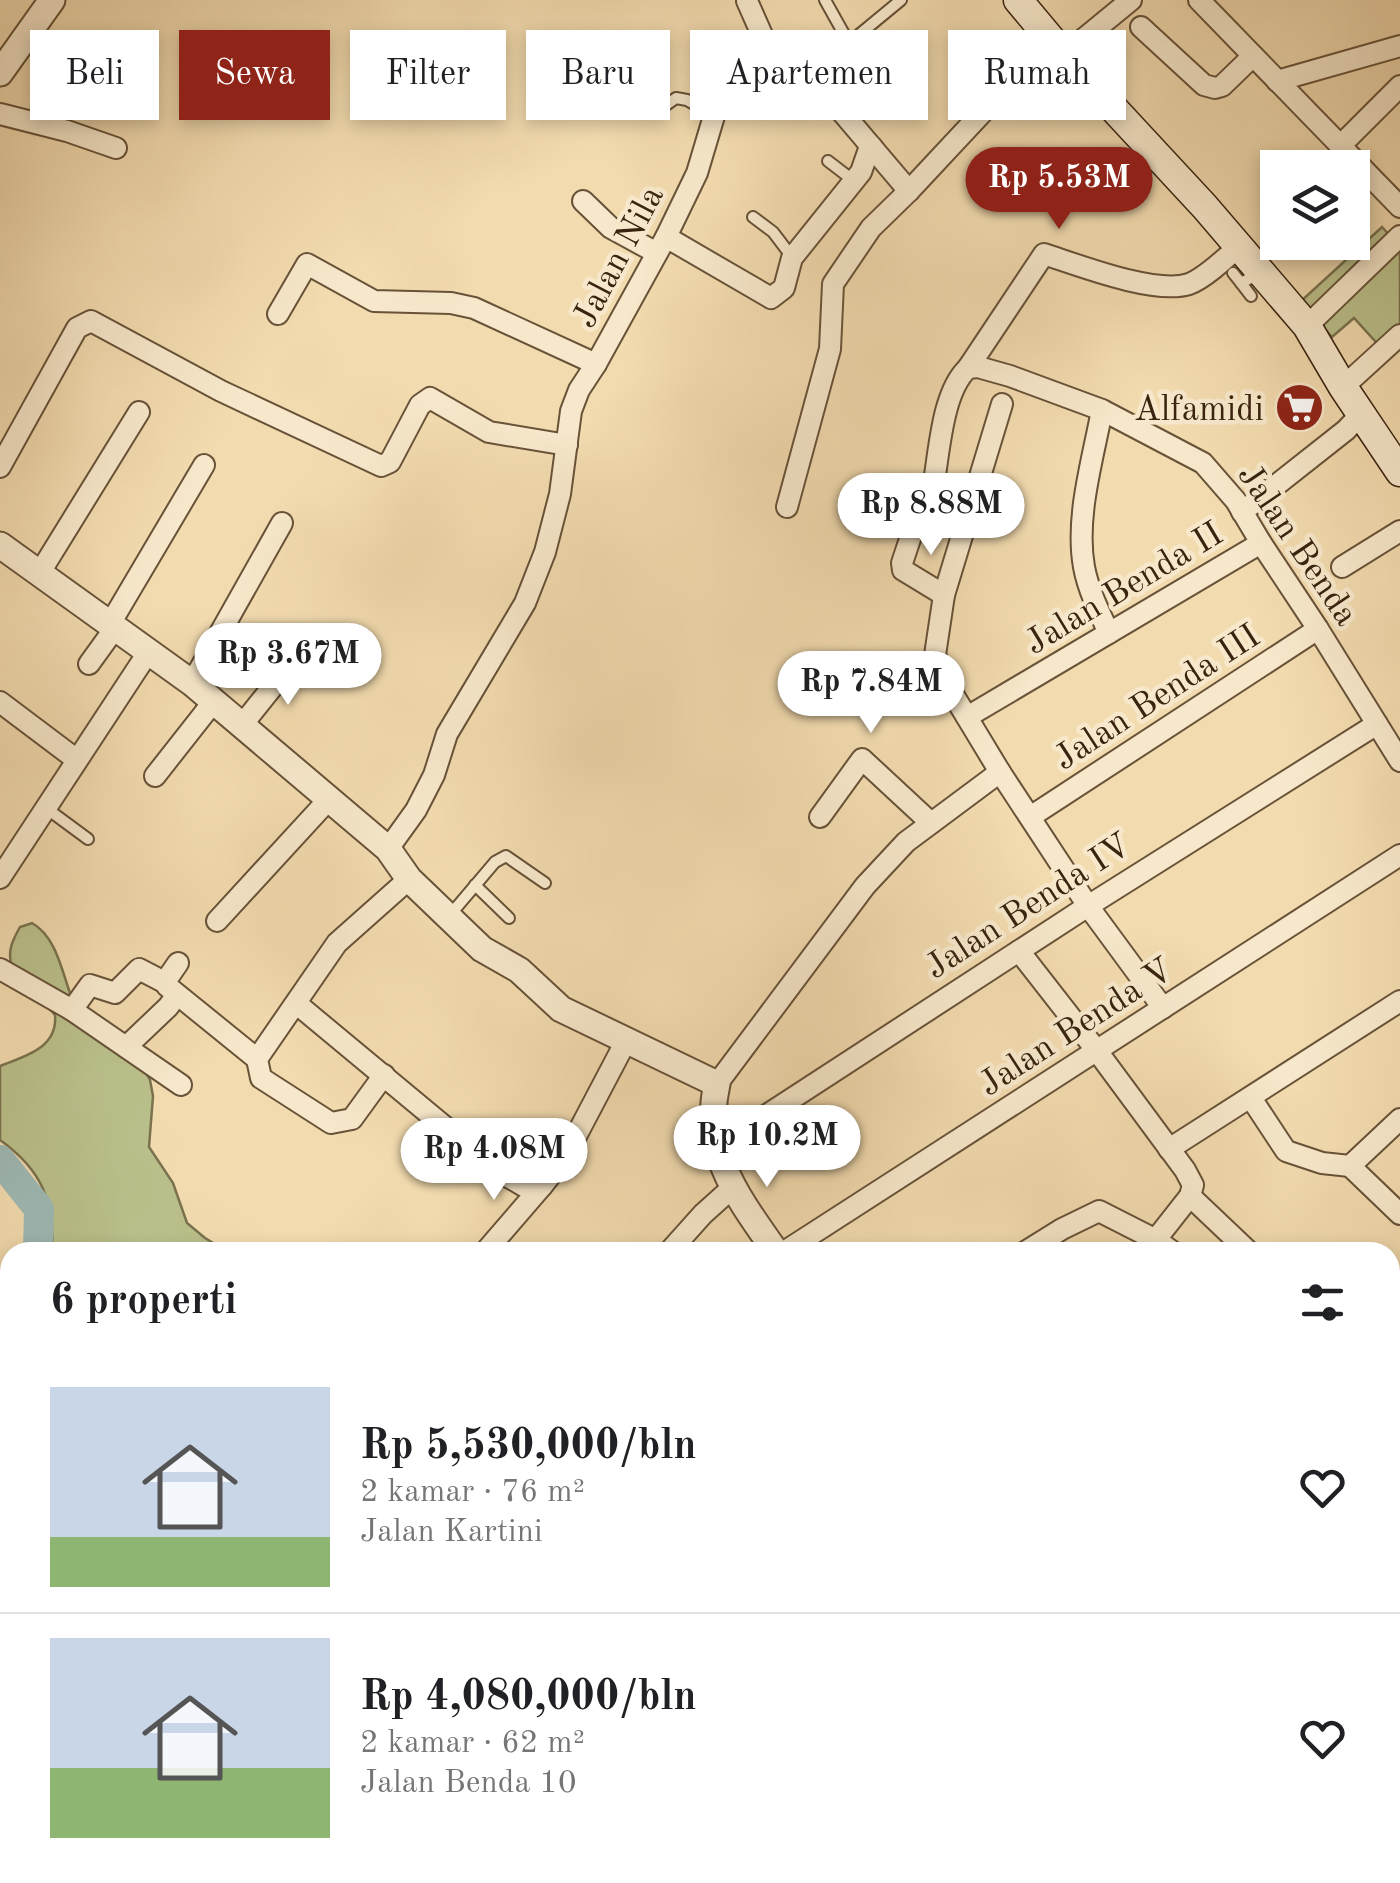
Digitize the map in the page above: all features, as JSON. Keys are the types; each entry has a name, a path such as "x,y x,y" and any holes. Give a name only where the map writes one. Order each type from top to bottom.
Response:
{"main road":[{"path":"1018,0 1042,30"},
{"path":"1117,120 1245,274 1308,326 1400,472"}],"street":[{"path":"0,74 52,0"},
{"path":"1085,30 1132,0"},
{"path":"1199,0 1400,207"},
{"path":"747,1 760,30"},
{"path":"1141,28 1204,85 1216,88 1254,56"},
{"path":"1277,82 1400,46"},
{"path":"1340,146 1400,86"},
{"path":"0,114 116,148"},
{"name":"Jalan Nila","path":"388,849 416,810 434,775 447,734 525,603 549,538 560,494 571,411 579,390 698,174 713,120"},
{"path":"849,120 909,191"},
{"path":"788,507 830,349 832,284 871,228 982,120"},
{"path":"583,201 611,228 662,245 770,298 784,288 792,258 854,182 872,147"},
{"path":"1308,326 1400,236"},
{"path":"935,474 946,412 961,374 1044,254 1126,280 1177,286 1190,284 1220,262 1245,274"},
{"path":"278,314 307,264 374,301 451,303 474,308 596,364"},
{"path":"0,467 77,328 91,321 221,391 381,466 390,462 420,405 430,398 489,432 567,445"},
{"path":"1343,387 1400,334"},
{"name":"Jalan Benda","path":"968,368 1010,376 1102,410 1204,463 1236,501 1400,761"},
{"path":"1002,404 944,595 936,654 948,686 1000,772 1088,906 1163,1008"},
{"path":"1102,410 1080,531 1084,569 1109,633"},
{"path":"39,574 139,412"},
{"path":"1242,512 1361,414"},
{"path":"89,664 204,465"},
{"path":"916,522 903,570 944,595"},
{"path":"192,682 282,523"},
{"path":"1342,567 1400,531"},
{"name":"Jalan Benda II","path":"967,716 1260,543"},
{"path":"4,557 39,574 192,682 388,849 409,879 482,949 519,970 560,1008 717,1084"},
{"name":"Jalan Benda III","path":"1030,818 1318,628"},
{"path":"0,878 149,651"},
{"path":"242,725 294,660"},
{"path":"155,776 214,701"},
{"path":"0,702 77,760"},
{"name":"Jalan Benda IV","path":"716,1148 1377,724"},
{"path":"820,817 862,759 931,823"},
{"path":"769,1242 732,1188 716,1148 713,1101 717,1084 865,886 906,842 1000,772"},
{"path":"217,921 330,798"},
{"name":"Jalan Benda V","path":"799,1242 1400,855"},
{"path":"257,1058 337,943 409,879"},
{"path":"1020,952 1185,1170 1192,1185 1190,1196 1162,1242"},
{"path":"126,1047 168,1007 178,963"},
{"path":"0,969 72,1010 181,1084"},
{"path":"72,1010 90,984 115,993 139,969 172,989 257,1058 261,1078 331,1123 352,1119 384,1076"},
{"path":"1169,1149 1400,1001"},
{"path":"296,1004 498,1172 524,1186 542,1186"},
{"path":"493,1242 565,1157 626,1041"},
{"path":"1251,1098 1286,1151 1322,1164 1350,1166 1400,1214"},
{"path":"1350,1166 1400,1119"},
{"path":"678,1242 732,1188"},
{"path":"1190,1196 1238,1242"},
{"path":"1040,1242 1099,1211 1148,1242"}],"lane":[{"path":"826,0 842,30"},
{"path":"864,30 900,0"},
{"path":"828,161 854,182"},
{"path":"754,217 773,232 792,258"},
{"path":"46,807 88,839"},
{"path":"450,916 495,862 506,856 545,883"},
{"path":"474,885 509,918"}],"green space":[{"path":"1382,227 1400,247 1400,336 1384,351 1354,318 1332,337 1300,302 1346,260 1370,260 1370,238"},
{"path":"32,923 41,930 54,949 80,1014 145,1071 153,1096 149,1147 173,1183 187,1223 212,1242 52,1242 43,1188 26,1163 0,1140 0,1066 38,1049 55,1026 55,1015 12,967 11,947 20,927"}],"waterway":[{"path":"0,1160 39,1209 38,1242"}],"place":[{"name":"Alfamidi","path":"1299,408"}]}
